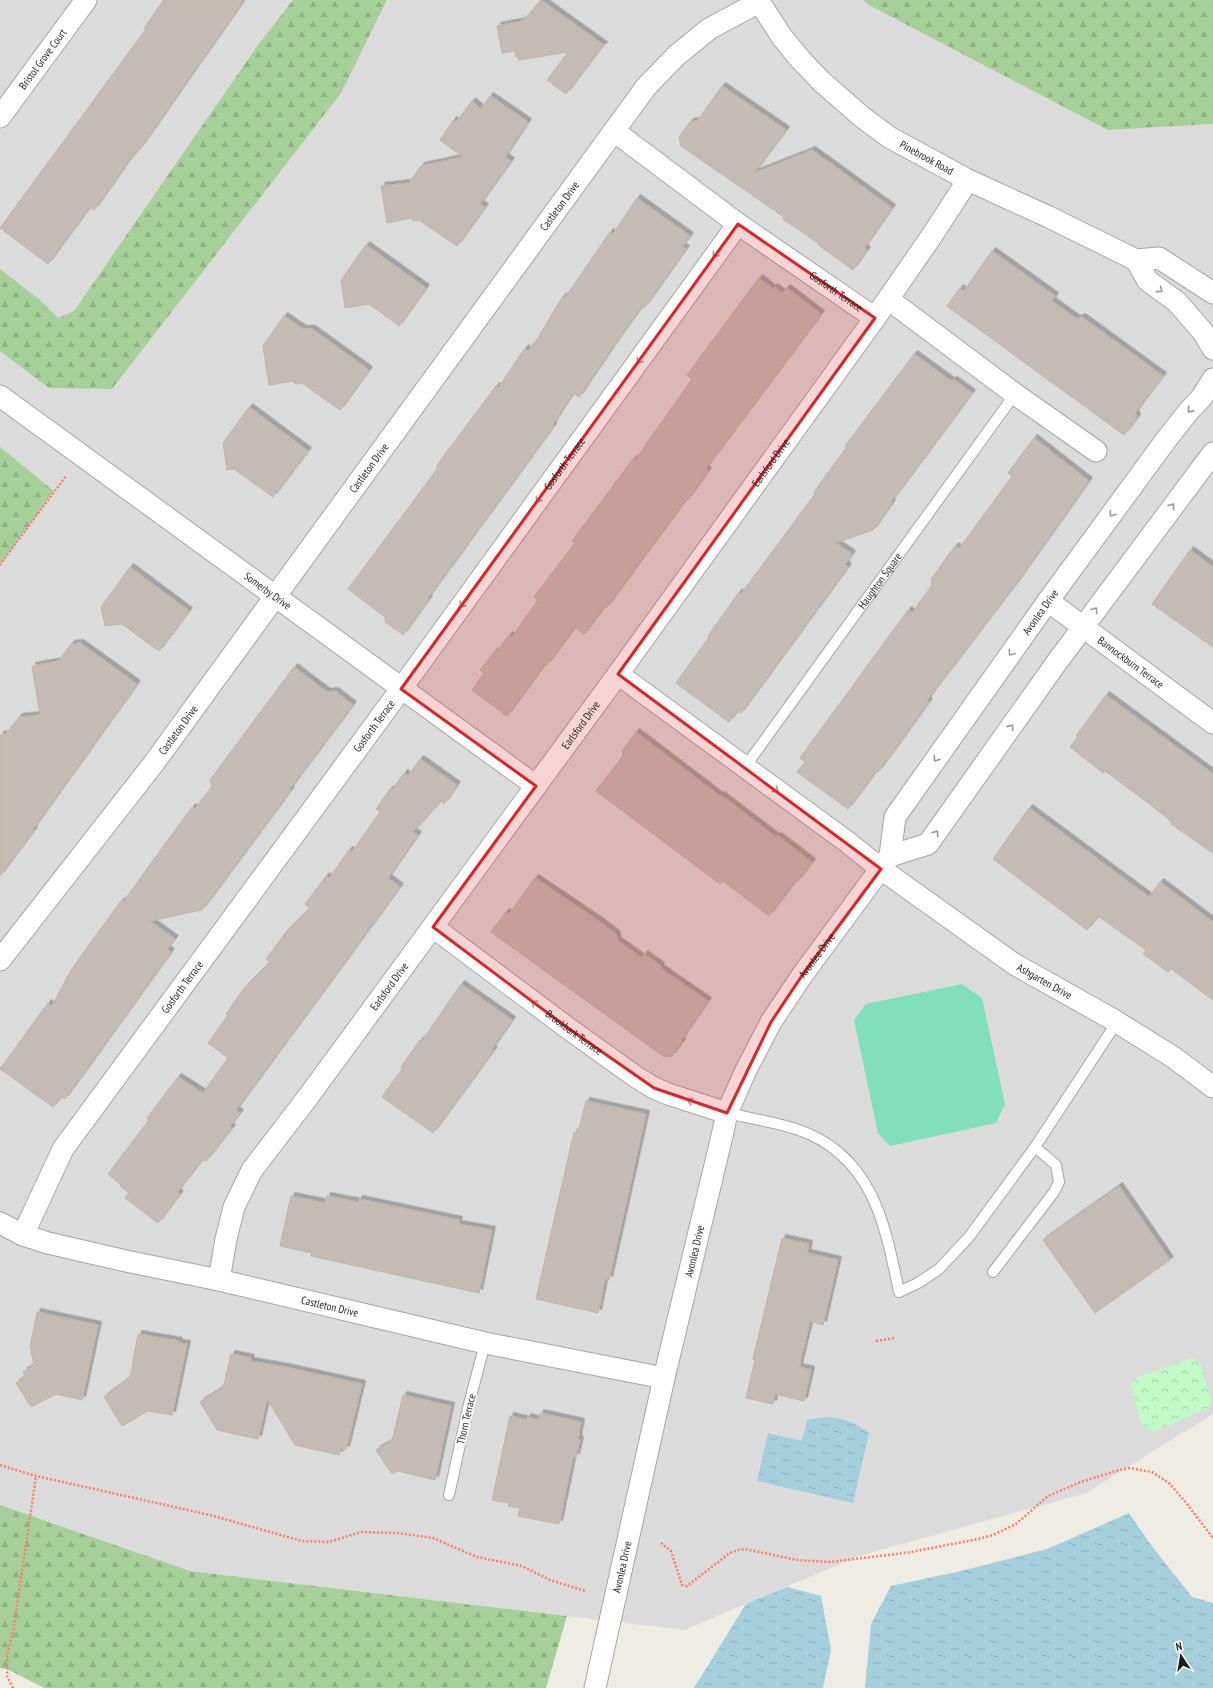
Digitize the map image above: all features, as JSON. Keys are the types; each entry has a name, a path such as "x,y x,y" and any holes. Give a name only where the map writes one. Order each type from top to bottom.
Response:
{"street":[{"name":"Bristol Grove Court","path":"0,117 86,0"},
{"name":"Castleton Drive","path":"0,960 154,764 646,87 676,56 709,29 759,1"},
{"name":"Pinebrook Road","path":"759,1 791,48 821,81 838,97 889,137 968,180 1049,217 1136,260"},
{"name":"Gosforth Terrace","path":"614,131 738,224 874,318"},
{"name":"Earlsford Drive","path":"219,1280 226,1239 234,1207 252,1170 308,1098 618,674 888,299 968,180"},
{"name":"Gosforth Terrace","path":"23,1235 63,1149 401,688 738,224"},
{"path":"1213,294 1159,258 1136,260 1148,281 1177,302 1203,332 1213,349"},
{"path":"888,299 1015,394 1096,451"},
{"name":"Avonlea Drive","path":"595,1688 664,1378 728,1113 746,1070 772,1022 803,974 886,862 895,817 1048,601 1166,440 1202,397 1213,379"},
{"name":"Somerby Drive","path":"0,396 536,786"},
{"path":"618,674 846,841 886,862 928,844 1083,627 1213,453"},
{"name":"Bannockburn Terrace","path":"1048,601 1213,723"},
{"name":"Ashgarten Drive","path":"886,862 1014,964 1117,1022 1173,1058 1213,1087"},
{"name":"Brookbark Terrace","path":"433,927 636,1077 654,1088 668,1094 728,1113"},
{"name":"Castleton Drive","path":"0,1223 23,1235 48,1243 119,1260 219,1280 485,1343 664,1378"}],"lane":[{"name":"Haughton Square","path":"745,767 1015,394"},
{"path":"728,1113 796,1130 814,1137 849,1161 862,1178 872,1195 880,1216 899,1292 918,1283 940,1269 969,1237 1035,1147 1117,1022"},
{"path":"993,1272 1054,1192 1059,1182 1056,1165 1035,1147"},
{"name":"Thorn Terrace","path":"449,1495 468,1408 485,1343"}],"path":[{"path":"0,565 66,476"},
{"path":"876,1341 894,1338"},
{"path":"0,1465 36,1476 210,1515 302,1541 329,1542 361,1532 398,1533 433,1538 477,1557 522,1566 550,1580 585,1591"},
{"path":"661,1542 671,1551 682,1585 687,1586 730,1554 745,1549 797,1560 831,1562 911,1552 993,1535 1016,1524 1048,1496 1081,1482 1130,1468 1152,1472 1162,1477 1169,1483 1213,1538"},
{"path":"13,1688 7,1676 7,1656 14,1626 36,1476"}],"highlighted area":[{"path":"738,224 875,318 618,674 881,869 803,974 771,1022 727,1113 654,1088 565,1026 433,927 536,786 401,689"}],"shaded area":[{"path":"0,0 861,0 1108,130 1213,124 1213,1414 1086,1493 859,1556 684,1630 190,1571 0,1505"}],"green space":[{"path":"293,0 387,0 341,93 112,389 49,388 0,351 0,269 41,301 58,318 74,311 258,45"},
{"path":"863,0 1213,0 1213,124 1108,130 867,4"},
{"path":"0,447 54,491 0,565"},
{"path":"962,984 982,998 1005,1104 996,1123 890,1146 878,1133 854,1020 866,1004"},
{"path":"1192,1358 1200,1363 1211,1401 1208,1408 1153,1432 1142,1426 1131,1386 1135,1378"},
{"path":"0,1505 190,1571 567,1616 546,1688 44,1688 7,1669 0,1668"}],"water":[{"path":"826,1417 849,1421 869,1433 853,1503 757,1481 768,1433 802,1441 807,1420"},
{"path":"1129,1513 1151,1545 1192,1597 1213,1603 1213,1688 865,1688 871,1624 891,1586 961,1571 1047,1549"},
{"path":"787,1587 821,1596 831,1650 823,1688 694,1688 746,1604"}],"building":[{"path":"164,0 244,0 141,147 128,162 94,210 90,207 48,264 0,228 146,29 144,28"},
{"path":"541,0 605,46 602,46 566,94 547,80 568,52 519,60 518,56 516,57 515,51 502,53 497,26 523,21"},
{"path":"722,86 786,130 754,173 812,150 892,208 864,248 867,250 853,270 817,244 818,243 783,219 784,217 681,146 679,137 690,122 697,121"},
{"path":"490,96 528,122 505,157 511,161 480,204 485,207 457,246 419,220 413,221 412,218 387,223 381,186 409,183 421,166 463,157 440,140 453,120 456,122 472,101 481,109"},
{"path":"637,198 690,236 682,247 686,249 644,308 642,306 579,397 573,393 553,424 553,427 428,598 429,599 403,635 385,622 385,617 348,589 437,469 437,465 496,386 498,388 525,348 528,351 533,343 534,344 563,296 565,298 610,232 613,234"},
{"path":"366,245 426,288 399,326 369,304 345,308 341,280"},
{"path":"992,251 1055,296 1052,301 1077,319 1082,317 1163,376 1135,413 1137,418 1124,435 947,306 960,288 964,291"},
{"path":"759,278 773,289 774,287 782,293 787,288 821,314 705,469 708,471 606,608 604,607 584,634 575,627 547,665 545,664 507,716 472,690 484,673 480,670 495,651 497,652 509,635 512,637 538,600 534,597 575,543 572,541 633,459 635,460 692,379 687,375"},
{"path":"284,316 303,329 312,329 369,370 340,410 302,383 295,384 294,381 269,385 263,346"},
{"path":"914,354 951,381 954,380 972,393 891,502 892,503 873,530 836,543 852,554 845,564 848,567 741,713 737,711 729,722 676,683 739,592 741,594 815,494 814,492 846,448 845,446"},
{"path":"249,407 308,451 273,497 234,469 227,470 223,443"},
{"path":"1034,438 1089,481 1015,585 927,700 929,702 878,772 876,771 848,809 797,772 805,762 800,758 908,610 912,613 932,585 931,579 955,546 959,549 1012,476 1008,473"},
{"path":"1190,550 1213,567 1213,647 1152,604"},
{"path":"130,567 189,611 159,651 122,624 105,626 101,607"},
{"path":"80,643 137,684 0,876 0,735 6,734 19,717 40,715 32,666 59,661 71,644"},
{"path":"294,667 327,692 335,691 353,705 202,910 150,921 175,939 167,949 171,952 65,1099 61,1097 53,1107 0,1069 48,1003 52,1006 70,972 91,942 121,901 123,902 192,807 195,809 212,786 210,780"},
{"path":"1106,695 1213,774 1213,853 1171,824 1172,822 1151,805 1105,771 1103,773 1070,747 1078,737 1076,736"},
{"path":"636,732 720,796 721,795 776,837 778,836 812,862 798,881 796,880 769,916 723,881 720,884 596,791 623,756 622,751"},
{"path":"420,759 457,785 444,804 441,801 413,832 418,835 388,878 400,887 236,1110 240,1113 230,1126 232,1128 206,1161 203,1159 177,1192 180,1194 158,1223 125,1198 129,1193 108,1174 149,1120 147,1118 178,1077 203,1093 228,1058 208,1043 228,1015 226,1014 245,987 270,962 266,959 286,932 310,908 305,904 326,876 329,878 349,850 352,852 380,812 376,809 390,789 392,790 404,773 408,776"},
{"path":"1029,808 1149,897 1160,882 1213,922 1213,1000 1171,969 1168,972 1143,954 1146,950 1098,916 1087,930 993,859"},
{"path":"535,878 599,921 616,934 618,941 642,958 644,954 661,966 660,968 708,1001 681,1040 682,1042 672,1056 663,1056 491,932 506,912 509,914"},
{"path":"461,984 512,1020 492,1049 494,1050 433,1133 382,1097 403,1068 401,1067 420,1040 422,1041"},
{"path":"586,1101 646,1114 609,1280 605,1279 598,1313 536,1299 574,1132 578,1133"},
{"path":"1119,1186 1170,1260 1095,1313 1043,1240"},
{"path":"291,1196 325,1203 327,1196 358,1202 359,1199 459,1220 458,1224 492,1230 479,1293 311,1256 312,1253 280,1246"},
{"path":"782,1238 809,1244 807,1253 838,1260 823,1325 810,1321 799,1367 811,1370 804,1401 775,1394 773,1404 746,1398 755,1360 753,1359"},
{"path":"37,1312 98,1325 82,1400 56,1394 31,1407 16,1383 26,1376 23,1372 34,1365 30,1347"},
{"path":"138,1334 179,1341 178,1343 187,1344 172,1415 148,1411 122,1426 104,1397 130,1378"},
{"path":"231,1354 251,1358 250,1361 362,1384 346,1450 341,1448 339,1455 295,1445 267,1399 258,1439 217,1430 200,1402 223,1388"},
{"path":"403,1395 451,1406 435,1480 398,1471 392,1474 376,1450 392,1441"},
{"path":"540,1413 581,1422 578,1439 580,1440 576,1457 573,1457 559,1524 518,1516 520,1508 508,1506 509,1503 492,1500 510,1416 527,1420 527,1417 539,1420"}]}
